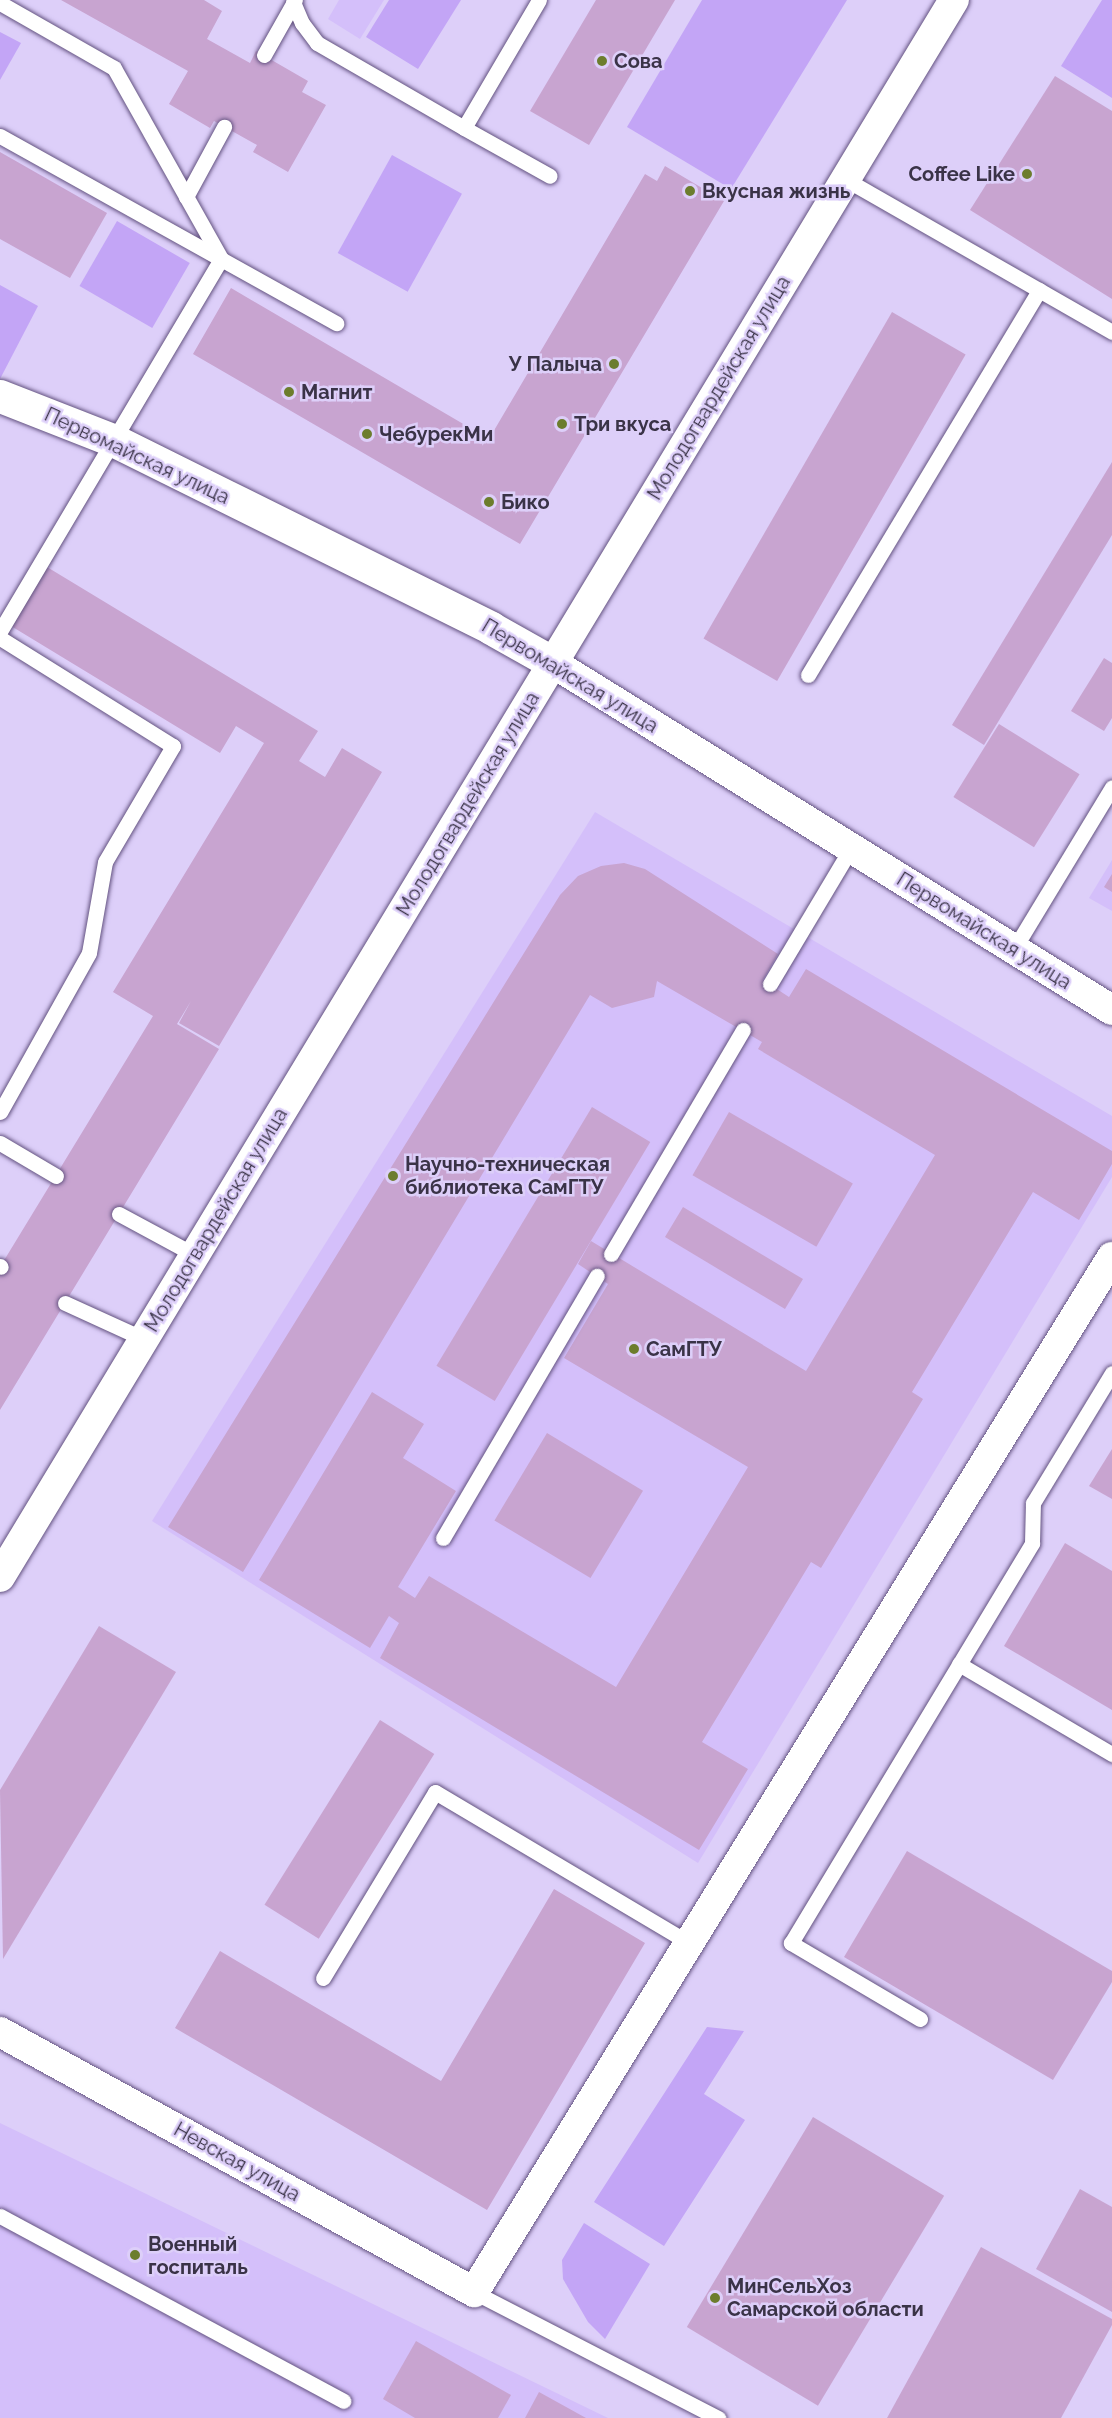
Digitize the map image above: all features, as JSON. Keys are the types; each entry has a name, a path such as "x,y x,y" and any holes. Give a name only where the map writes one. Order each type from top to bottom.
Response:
{"street":[{"name":"Молодогвардейская улица","path":"0,1576 954,0"},
{"name":"Первомайская улица","path":"0,396 115,441 491,628 553,663 1112,1010"},
{"path":"474,2292 1112,1257"},
{"name":"Невская улица","path":"0,2032 474,2292"}],"lane":[{"path":"464,128 539,0"},
{"path":"294,1 302,22 317,43 549,176"},
{"path":"264,55 294,1"},
{"path":"0,3 114,68 221,259"},
{"path":"186,197 224,127"},
{"path":"0,135 336,323"},
{"path":"845,179 1112,332"},
{"path":"0,632 221,259"},
{"path":"808,675 1039,290"},
{"path":"0,638 173,746 105,862 89,953 0,1112"},
{"path":"1014,949 1112,787"},
{"path":"770,984 851,848"},
{"path":"611,1254 742,1030"},
{"path":"0,1143 56,1176"},
{"path":"119,1214 195,1255"},
{"path":"442,1538 597,1276"},
{"path":"65,1303 144,1339"},
{"path":"920,2019 791,1943 1032,1543 1033,1503 1112,1373"},
{"path":"959,1664 1112,1754"},
{"path":"323,1978 435,1792 689,1943"},
{"path":"0,2216 343,2401"},
{"path":"474,2292 718,2418"}],"shaded area":[{"path":"339,0 384,0 360,39 328,19"},
{"path":"389,0 461,0 418,69 366,37"},
{"path":"702,0 847,0 731,189 627,127"},
{"path":"1102,0 1112,0 1112,98 1061,66"},
{"path":"0,32 21,43 0,80"},
{"path":"392,155 462,194 408,292 338,253"},
{"path":"117,221 190,263 152,328 80,286"},
{"path":"0,285 38,306 0,379"},
{"name":"СамГТУ","path":"595,812 1112,1116 1112,1177 698,1863 152,1521"},
{"path":"1112,860 1112,911 1089,898"},
{"path":"707,2027 744,2031 704,2094 745,2120 664,2246 594,2202"},
{"name":"Военный госпиталь","path":"0,2123 608,2418 0,2418"},
{"path":"584,2223 650,2264 605,2339 588,2322 563,2279 562,2260"}],"building":[{"path":"61,0 204,0 222,11 207,39 250,63 256,51 308,81 302,92 326,105 288,172 253,152 257,145 214,121 210,128 169,104 188,71"},
{"path":"596,0 675,0 589,145 530,111"},
{"path":"1055,76 1112,111 1112,299 970,210"},
{"path":"0,152 107,213 70,278 0,239"},
{"path":"665,166 724,201 520,544 193,354 231,288 489,439 645,174 657,181"},
{"path":"892,312 966,355 777,681 704,638"},
{"path":"1112,462 1112,535 984,745 952,725"},
{"path":"47,567 318,731 299,761 325,777 342,748 382,772 219,1046 179,1023 191,1001 177,1024 219,1049 0,1410 0,1267 153,1016 113,992 264,743 236,726 220,753 11,626"},
{"path":"1104,658 1112,663 1112,718 1104,731 1071,711"},
{"path":"999,724 1080,774 1034,847 953,797"},
{"path":"624,863 645,869 778,954 763,980 789,997 806,969 1112,1151 1112,1164 1079,1220 1033,1192 912,1392 923,1399 821,1568 811,1562 702,1742 748,1769 699,1850 380,1658 399,1623 389,1616 370,1648 259,1580 372,1392 424,1424 403,1458 456,1491 398,1587 415,1598 429,1576 616,1687 748,1467 564,1358 608,1284 578,1264 591,1241 806,1371 935,1155 758,1049 762,1042 657,981 654,997 612,1008 590,995 243,1572 168,1527 560,895 578,876 601,866"},
{"path":"1112,874 1112,892 1104,887"},
{"path":"592,1107 650,1142 495,1401 436,1366"},
{"path":"729,1112 853,1184 816,1247 692,1175"},
{"path":"683,1207 803,1279 785,1309 665,1237"},
{"path":"547,1433 643,1491 590,1578 494,1520"},
{"path":"1112,1449 1112,1499 1089,1486"},
{"path":"1065,1543 1112,1571 1112,1710 1004,1646"},
{"path":"99,1626 176,1672 3,1959 0,1790"},
{"path":"380,1720 434,1754 319,1939 264,1905"},
{"path":"907,1851 1112,1971 1112,1982 1053,2080 844,1957"},
{"path":"554,1889 645,1943 487,2210 175,2028 220,1951 441,2081"},
{"path":"813,2117 944,2196 818,2406 687,2327"},
{"path":"1080,2189 1112,2207 1112,2312 1036,2269"},
{"path":"981,2247 1112,2319 1112,2325 1061,2418 887,2418"},
{"path":"416,2341 511,2395 498,2418 415,2418 383,2399"},
{"path":"539,2392 586,2418 525,2418"}],"place":[{"name":"Сова","path":"602,61"},
{"name":"Coffee Like","path":"1027,174"},
{"name":"Вкусная жизнь","path":"690,191"},
{"name":"У Палыча","path":"614,364"},
{"name":"Магнит","path":"289,392"},
{"name":"Три вкуса","path":"562,424"},
{"name":"ЧебурекМи","path":"367,434"},
{"name":"Бико","path":"489,502"},
{"name":"Научно-техническая библиотека СамГТУ","path":"393,1176"},
{"name":"СамГТУ","path":"634,1349"},
{"name":"Военный госпиталь","path":"135,2255"},
{"name":"МинСельХоз Самарской области","path":"715,2298"}]}
